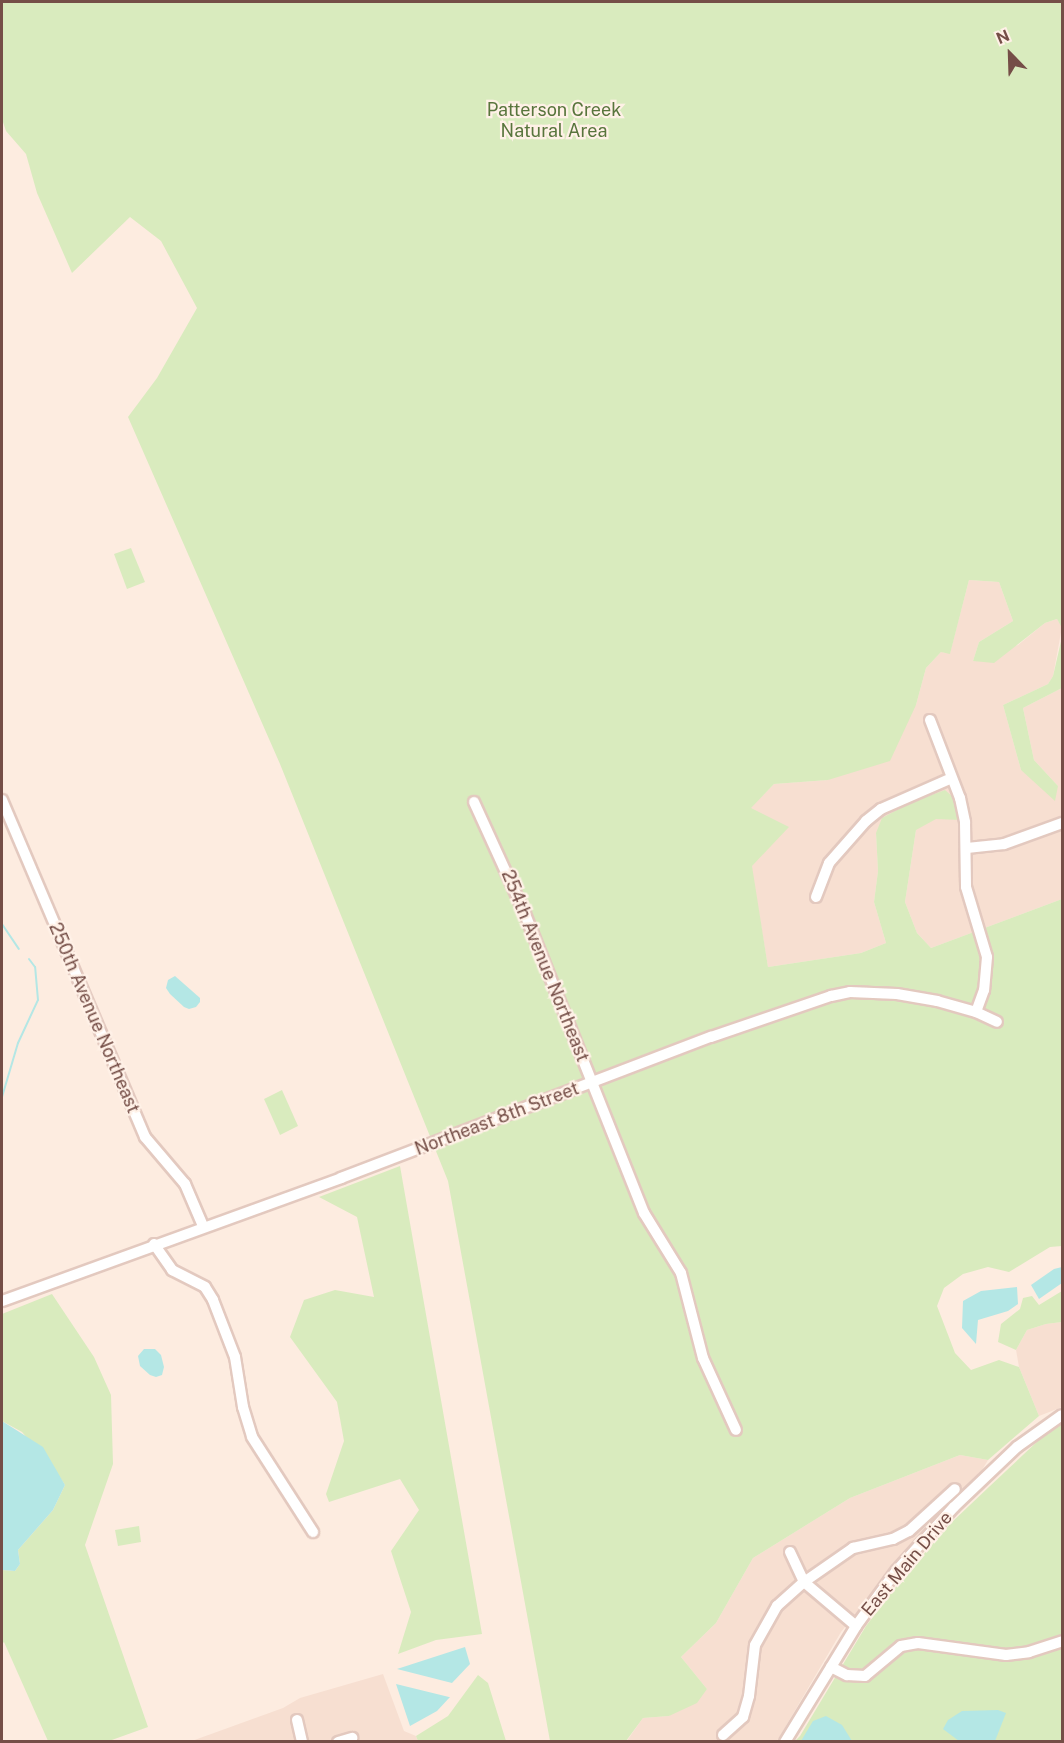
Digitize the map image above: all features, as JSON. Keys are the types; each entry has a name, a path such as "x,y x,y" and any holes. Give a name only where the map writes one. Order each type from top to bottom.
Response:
{"street":[{"path":"930,720 952,778 965,822 969,900 987,957 984,990 976,1012"},
{"path":"816,897 829,863 866,821 881,809 952,778"},
{"name":"250th Avenue Northeast","path":"2,800 145,1137 185,1184 204,1226"},
{"name":"254th Avenue Northeast","path":"474,802 525,914 644,1213 681,1273 703,1358 736,1430"},
{"path":"967,848 1004,844 1062,823"},
{"name":"Northeast 8th Street","path":"2,1300 809,1002 850,992 897,994 937,1001 976,1012 997,1022"},
{"path":"154,1244 172,1270 205,1287 213,1300 235,1357 243,1407 252,1437 313,1532"},
{"name":"East Main Drive","path":"785,1742 856,1626 897,1570 954,1507 1034,1434 1062,1415"},
{"path":"723,1735 735,1725 746,1708 754,1646 777,1606 804,1582 854,1548 893,1539 909,1531 955,1489"},
{"path":"790,1552 804,1582 856,1626"},
{"path":"831,1667 847,1675 865,1676 901,1646 918,1643 1006,1655 1029,1652 1062,1641"},
{"path":"297,1720 302,1742"},
{"path":"338,1742 352,1738"}],"shaded area":[{"path":"969,580 999,582 1013,621 979,642 973,661 1018,645 1045,623 1057,619 1062,627 1053,676 1048,684 1003,705 1021,770 1058,786 1034,760 1023,708 1062,688 1062,899 931,948 917,933 905,902 916,830 876,833 878,871 874,902 886,943 861,953 768,967 751,866 750,808 774,784 828,780 916,705 926,668 941,652 950,653"},
{"path":"1062,1322 1062,1407 1039,1416 1019,1367 1016,1350 1027,1330"},
{"path":"960,1455 988,1460 982,1470 928,1523 841,1632 777,1741 626,1742 643,1718 669,1716 707,1689 681,1657 716,1623 753,1558 850,1498"},
{"path":"383,1674 404,1731 416,1736 418,1741 189,1742 283,1708 300,1698"}],"green space":[{"name":"Patterson Creek Natural Area","path":"2,2 1062,2 1062,628 1057,619 1045,623 994,663 973,661 979,642 1013,621 999,582 969,580 950,654 941,652 926,668 916,705 890,761 828,780 774,784 751,808 789,827 752,866 768,967 861,953 886,943 874,902 878,871 876,833 882,818 910,803 945,790 954,798 961,820 936,819 916,830 905,902 917,933 931,948 1062,899 1062,1246 1050,1247 1009,1272 988,1267 963,1274 944,1288 937,1306 955,1353 971,1370 999,1360 1019,1367 1039,1416 988,1460 960,1455 850,1498 753,1558 716,1623 681,1657 707,1689 697,1703 669,1716 643,1718 626,1741 550,1741 448,1181 280,764 128,417 157,378 197,308 161,241 130,217 72,273 37,193 26,154 6,131 2,119"},
{"path":"131,548 145,582 127,589 114,554"},
{"path":"1062,637 1062,688 1023,708 1034,760 1058,786 1055,801 1021,770 1003,705 1048,684 1053,676"},
{"path":"282,1090 298,1126 280,1135 264,1099"},
{"path":"400,1166 482,1634 436,1640 398,1654 411,1612 391,1551 419,1510 400,1479 329,1502 326,1494 344,1441 337,1402 290,1337 304,1300 335,1290 374,1297 357,1217 319,1197"},
{"path":"1062,1291 1062,1322 1027,1330 1016,1350 998,1342 1001,1324 1020,1309 1023,1298 1032,1296 1039,1305"},
{"path":"52,1294 94,1357 111,1395 113,1464 85,1545 148,1727 109,1741 48,1741 4,1642 2,1644 2,1570 15,1571 20,1564 18,1550 53,1510 65,1485 56,1471 22,1432 2,1421 2,1314"},
{"path":"1062,1424 1062,1741 794,1742 800,1736 866,1626 902,1579 951,1523 1040,1439"},
{"path":"139,1526 141,1542 118,1546 115,1530"},
{"path":"478,1675 488,1683 506,1741 418,1741 416,1736 448,1716"}],"water":[{"path":"175,976 200,998 196,1007 189,1009 184,1007 170,994 166,988 168,980"},
{"path":"1062,1267 1062,1283 1039,1299 1031,1285 1054,1269"},
{"path":"1017,1287 1018,1304 1008,1311 978,1320 976,1344 962,1328 963,1301 981,1291"},
{"path":"144,1349 155,1349 161,1355 164,1367 162,1375 156,1377 150,1375 140,1366 138,1356"},
{"path":"2,1421 43,1447 65,1485 53,1510 18,1550 20,1564 15,1571 2,1570"},
{"path":"465,1647 470,1664 452,1683 397,1669"},
{"path":"396,1684 450,1697 437,1711 410,1726"},
{"path":"998,1710 1006,1713 995,1741 959,1741 943,1729 948,1720 962,1711"},
{"path":"826,1716 842,1725 852,1741 801,1741 813,1721"}],"waterway":[{"path":"2,924 19,949"},
{"path":"2,1097 18,1043 38,1000 35,967 29,959"}]}
